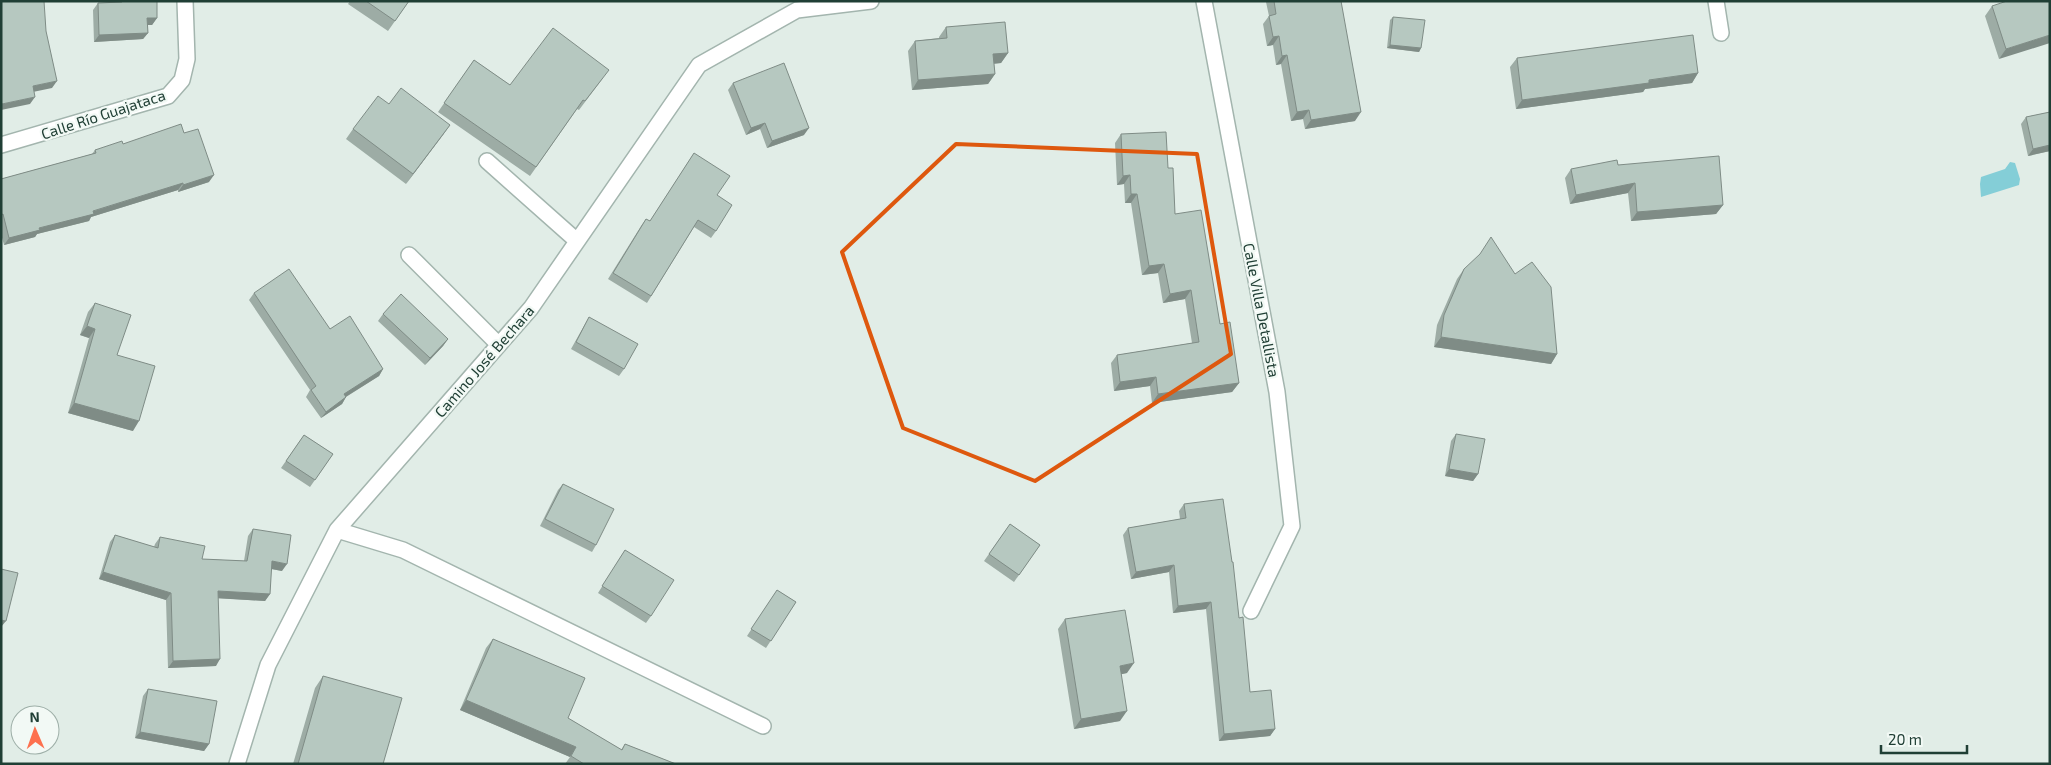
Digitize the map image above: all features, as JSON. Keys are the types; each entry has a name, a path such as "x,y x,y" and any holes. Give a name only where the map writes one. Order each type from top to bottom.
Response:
{"street":[{"name":"Calle Río Guajataca","path":"1,145 168,96 182,80 187,60 185,1"},
{"path":"797,6 871,1"},
{"name":"Calle Villa Detallista","path":"1204,1 1277,392 1292,526 1251,611"},
{"path":"1716,1 1721,33"},
{"name":"Camino José Bechara","path":"236,764 268,665 337,530 531,308 699,65 797,6"},
{"path":"487,161 577,241"},
{"path":"409,255 499,345"},
{"path":"337,530 403,550 763,726"}],"highlighted area":[{"path":"956,144 1197,154 1231,354 1035,481 903,428 842,252"}],"water":[{"path":"2010,162 2015,163 2020,179 2019,185 1981,197 1981,177 2005,169"}],"building":[{"path":"1,1 44,1 46,31 57,81 33,86 35,97 2,104 1,101"},
{"path":"157,1 157,18 147,18 148,33 99,35 98,3"},
{"path":"366,1 409,1 395,21"},
{"path":"1274,1 1341,1 1361,112 1311,120 1309,110 1297,112 1287,55 1282,56 1279,36 1273,37 1269,16 1276,14"},
{"path":"2007,1 2050,1 2050,35 2006,49 1992,6"},
{"path":"1393,17 1425,20 1421,48 1390,45"},
{"path":"1005,22 1008,53 993,54 995,74 918,80 915,41 947,38 946,27"},
{"path":"553,28 609,70 585,101 583,100 536,167 444,103 474,60 510,85"},
{"path":"1693,35 1698,73 1649,80 1649,83 1522,100 1517,58"},
{"path":"784,63 809,128 772,141 765,123 751,128 733,83"},
{"path":"401,88 450,125 413,174 353,129 378,96 389,104"},
{"path":"2050,112 2050,145 2033,149 2026,117"},
{"path":"181,124 184,133 198,129 214,175 93,211 94,214 9,238 3,214 1,215 1,179 96,153 95,150 122,141 123,144"},
{"path":"1166,132 1168,168 1173,168 1175,214 1201,210 1220,324 1230,322 1239,383 1158,394 1156,377 1120,382 1117,355 1199,342 1191,290 1170,294 1164,264 1149,266 1137,194 1131,194 1130,175 1123,176 1121,134"},
{"path":"694,153 730,176 717,195 732,205 716,231 698,220 651,296 613,273 646,219 650,221"},
{"path":"1719,156 1723,205 1637,212 1635,183 1576,195 1571,169 1617,160 1618,165"},
{"path":"1491,237 1515,274 1532,262 1551,287 1557,354 1441,337 1444,315 1464,269 1480,254"},
{"path":"289,269 330,329 350,316 383,369 344,394 346,397 326,412 311,390 316,386 254,293"},
{"path":"401,294 448,339 430,358 383,314"},
{"path":"95,303 131,315 117,355 155,366 139,421 74,403 95,329 87,326"},
{"path":"589,317 638,344 624,369 576,342"},
{"path":"1456,434 1485,439 1478,474 1449,469"},
{"path":"304,435 333,454 315,480 286,461"},
{"path":"563,484 614,509 596,545 545,519"},
{"path":"1223,499 1233,562 1239,618 1243,617 1250,692 1271,690 1275,729 1224,734 1211,602 1178,606 1174,565 1136,572 1128,528 1186,518 1184,504"},
{"path":"1010,524 1040,545 1019,575 989,554"},
{"path":"253,529 291,535 287,564 272,561 270,594 218,591 220,659 173,661 171,593 103,572 115,535 158,548 160,537 205,546 202,559 247,561"},
{"path":"625,550 674,580 651,616 602,586"},
{"path":"1,569 18,573 6,621 1,620"},
{"path":"777,590 796,602 771,641 751,629"},
{"path":"1125,610 1134,663 1120,666 1127,711 1081,719 1065,619"},
{"path":"493,639 585,678 568,718 622,750 625,744 676,764 584,764 571,756 576,747 466,700"},
{"path":"323,676 402,698 383,764 298,764"},
{"path":"148,689 217,701 209,744 140,732"}]}
